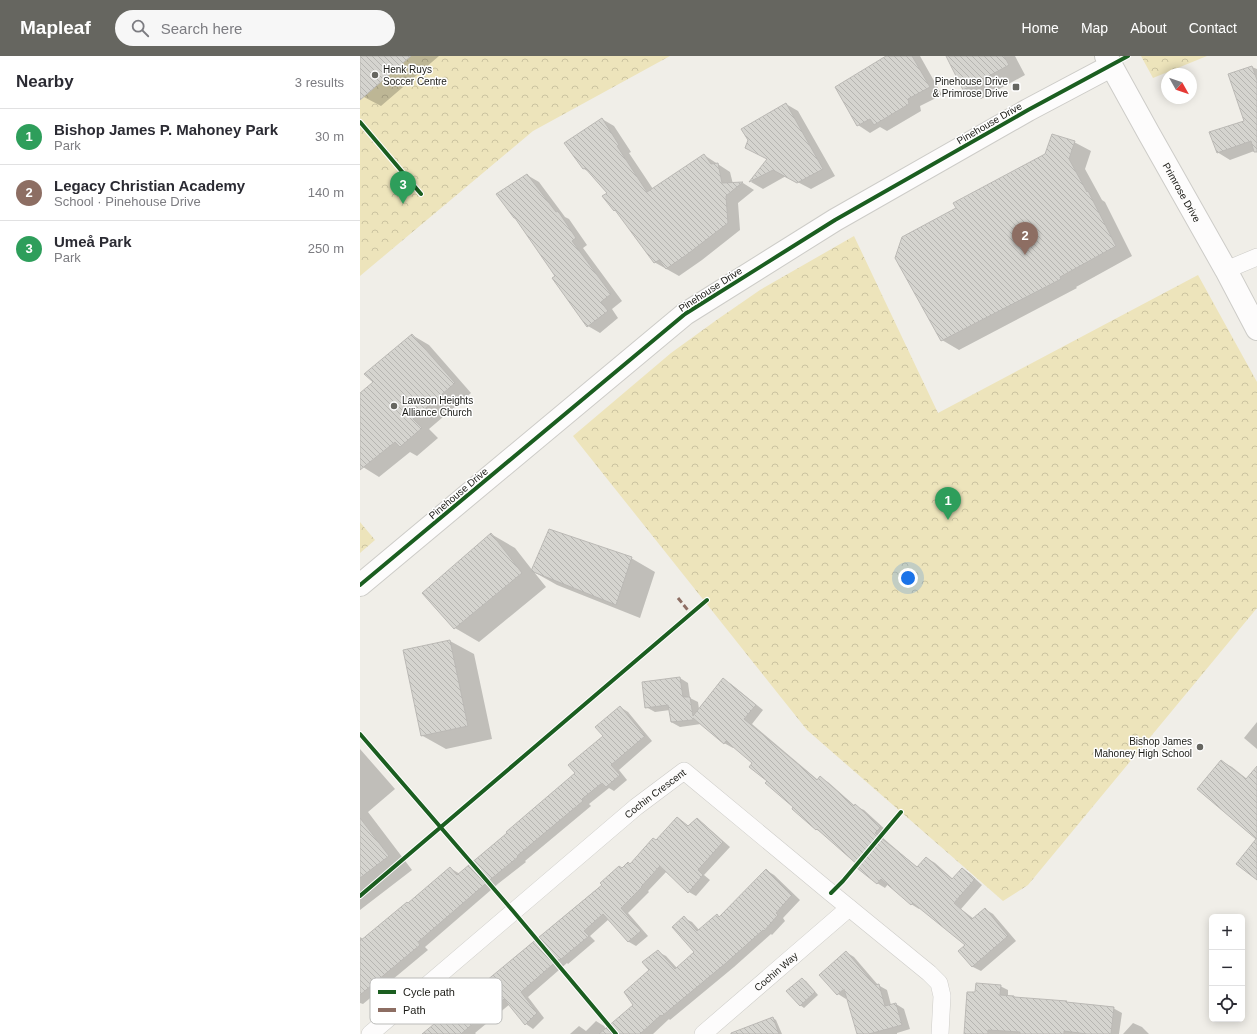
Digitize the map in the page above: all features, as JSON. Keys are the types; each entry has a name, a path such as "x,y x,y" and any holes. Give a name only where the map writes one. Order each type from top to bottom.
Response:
{"street":[{"name":"Primrose Drive","path":"1108,61 1226,270 1257,329"},
{"name":"Pinehouse Drive","path":"360,585 685,314 835,220 1028,110 1108,61"},
{"path":"1226,270 1257,257"},
{"name":"Cochin Crescent","path":"436,978 636,807 684,771 929,973 939,983 942,996 940,1034"},
{"name":"Cochin Way","path":"703,1034 849,908"},
{"name":"Cochin Crescent","path":"370,1034 382,1024"}],"green space":[{"path":"360,56 670,56 533,131 360,276"},
{"path":"1141,56 1207,56 1178,68 1161,68 1161,75 1153,78"},
{"path":"854,236 938,413 1198,275 1257,382 1257,608 1028,885 1003,901 807,730 573,436 671,353 718,319 760,290"},
{"path":"360,522 375,540 360,553"}],"building":[{"name":"Henk Ruys Soccer Centre","path":"360,56 411,56 360,100"},
{"path":"886,56 912,56 930,87 908,99 909,104 874,125 870,119 857,126 835,87"},
{"path":"946,56 1004,56 1009,65 963,90"},
{"path":"1252,66 1257,80 1257,152 1254,152 1251,141 1217,153 1209,132 1244,121 1228,74"},
{"path":"786,103 823,169 797,183 773,170 749,182 767,159 745,148 748,140 741,129"},
{"path":"602,118 619,145 617,146 647,192 704,154 711,164 718,163 722,183 743,182 726,196 728,223 666,269 659,260 654,263 615,210 614,211 602,196 607,193 585,168 583,169 564,143"},
{"path":"1052,134 1075,141 1069,159 1087,192 1088,191 1116,246 1060,277 1061,279 941,341 895,258 902,237 956,208 953,203 1045,154"},
{"path":"527,174 556,212 558,211 576,238 572,241 611,294 601,302 608,311 587,327 552,278 555,276 515,218 496,194"},
{"name":"Lawson Heights Alliance Church","path":"412,334 455,383 413,419 422,428 400,447 395,442 360,470 360,393 373,382 364,374"},
{"path":"549,529 632,557 616,605 531,571"},
{"path":"491,533 522,573 454,629 422,593"},
{"path":"450,640 468,726 421,736 403,650"},
{"path":"680,677 683,697 690,697 693,716 723,678 756,705 744,719 817,780 820,776 854,806 855,804 881,827 875,833 917,867 926,857 952,879 962,868 975,879 954,903 972,919 985,908 1008,936 972,967 958,951 965,945 913,903 911,905 881,879 877,884 857,868 859,866 792,809 793,807 765,783 767,781 749,767 752,763 726,741 724,744 693,718 693,720 671,722 668,705 645,708 642,682"},
{"path":"620,706 645,736 611,765 620,775 606,787 602,783 582,799 583,801 418,942 420,945 380,978 370,978 370,987 360,995 360,941 450,867 457,875 575,773 568,765 603,736 595,727"},
{"path":"1221,760 1246,779 1257,766 1257,880 1236,864 1256,839 1197,789"},
{"path":"677,817 688,826 697,818 723,842 698,870 703,875 688,893 660,866 621,908 641,931 628,942 603,914 584,931 589,936 560,960 559,959 521,992 537,1013 525,1025 504,999 502,1001 502,978 490,978 602,885 600,883 619,866 622,868 628,862 630,864 653,838 656,840"},
{"path":"360,818 389,856 360,878"},
{"path":"766,869 792,895 776,913 778,915 764,931 763,930 726,963 662,1016 661,1015 640,1034 599,1034 633,1005 624,992 649,970 642,962 658,950 675,969 694,952 672,927 684,916 697,931 717,914 719,917"},
{"path":"846,951 875,985 879,984 885,1006 896,1003 902,1025 869,1034 857,1034 844,989 837,995 819,975"},
{"path":"802,978 815,992 800,1006 786,991"},
{"path":"976,983 1001,985 1000,995 1114,1007 1111,1034 1087,1034 1064,1031 1064,1034 1020,1034 1020,1032 988,1030 988,1034 964,1034 967,992 975,992"},
{"path":"773,1017 779,1034 731,1034 731,1033"},
{"path":"434,1024 473,1024 461,1034 422,1034"}],"marked path":[{"path":"678,598 691,614"}],"cycle path":[{"path":"360,585 685,314 835,220 1028,110 1128,56"},
{"path":"360,122 421,194"},
{"path":"360,896 707,600"},
{"path":"360,734 513,911 616,1034"},
{"path":"831,893 843,881 901,812"}],"place":[{"name":"Henk Ruys Soccer Centre","path":"375,75"},
{"name":"Pinehouse Drive & Primrose Drive","path":"1016,87"},
{"name":"Umeå Park","path":"403,204"},
{"name":"Legacy Christian Academy","path":"1025,255"},
{"name":"Lawson Heights Alliance Church","path":"394,406"},
{"name":"Bishop James P. Mahoney Park","path":"948,520"},
{"name":"Bishop James Mahoney High School","path":"1200,747"}]}
